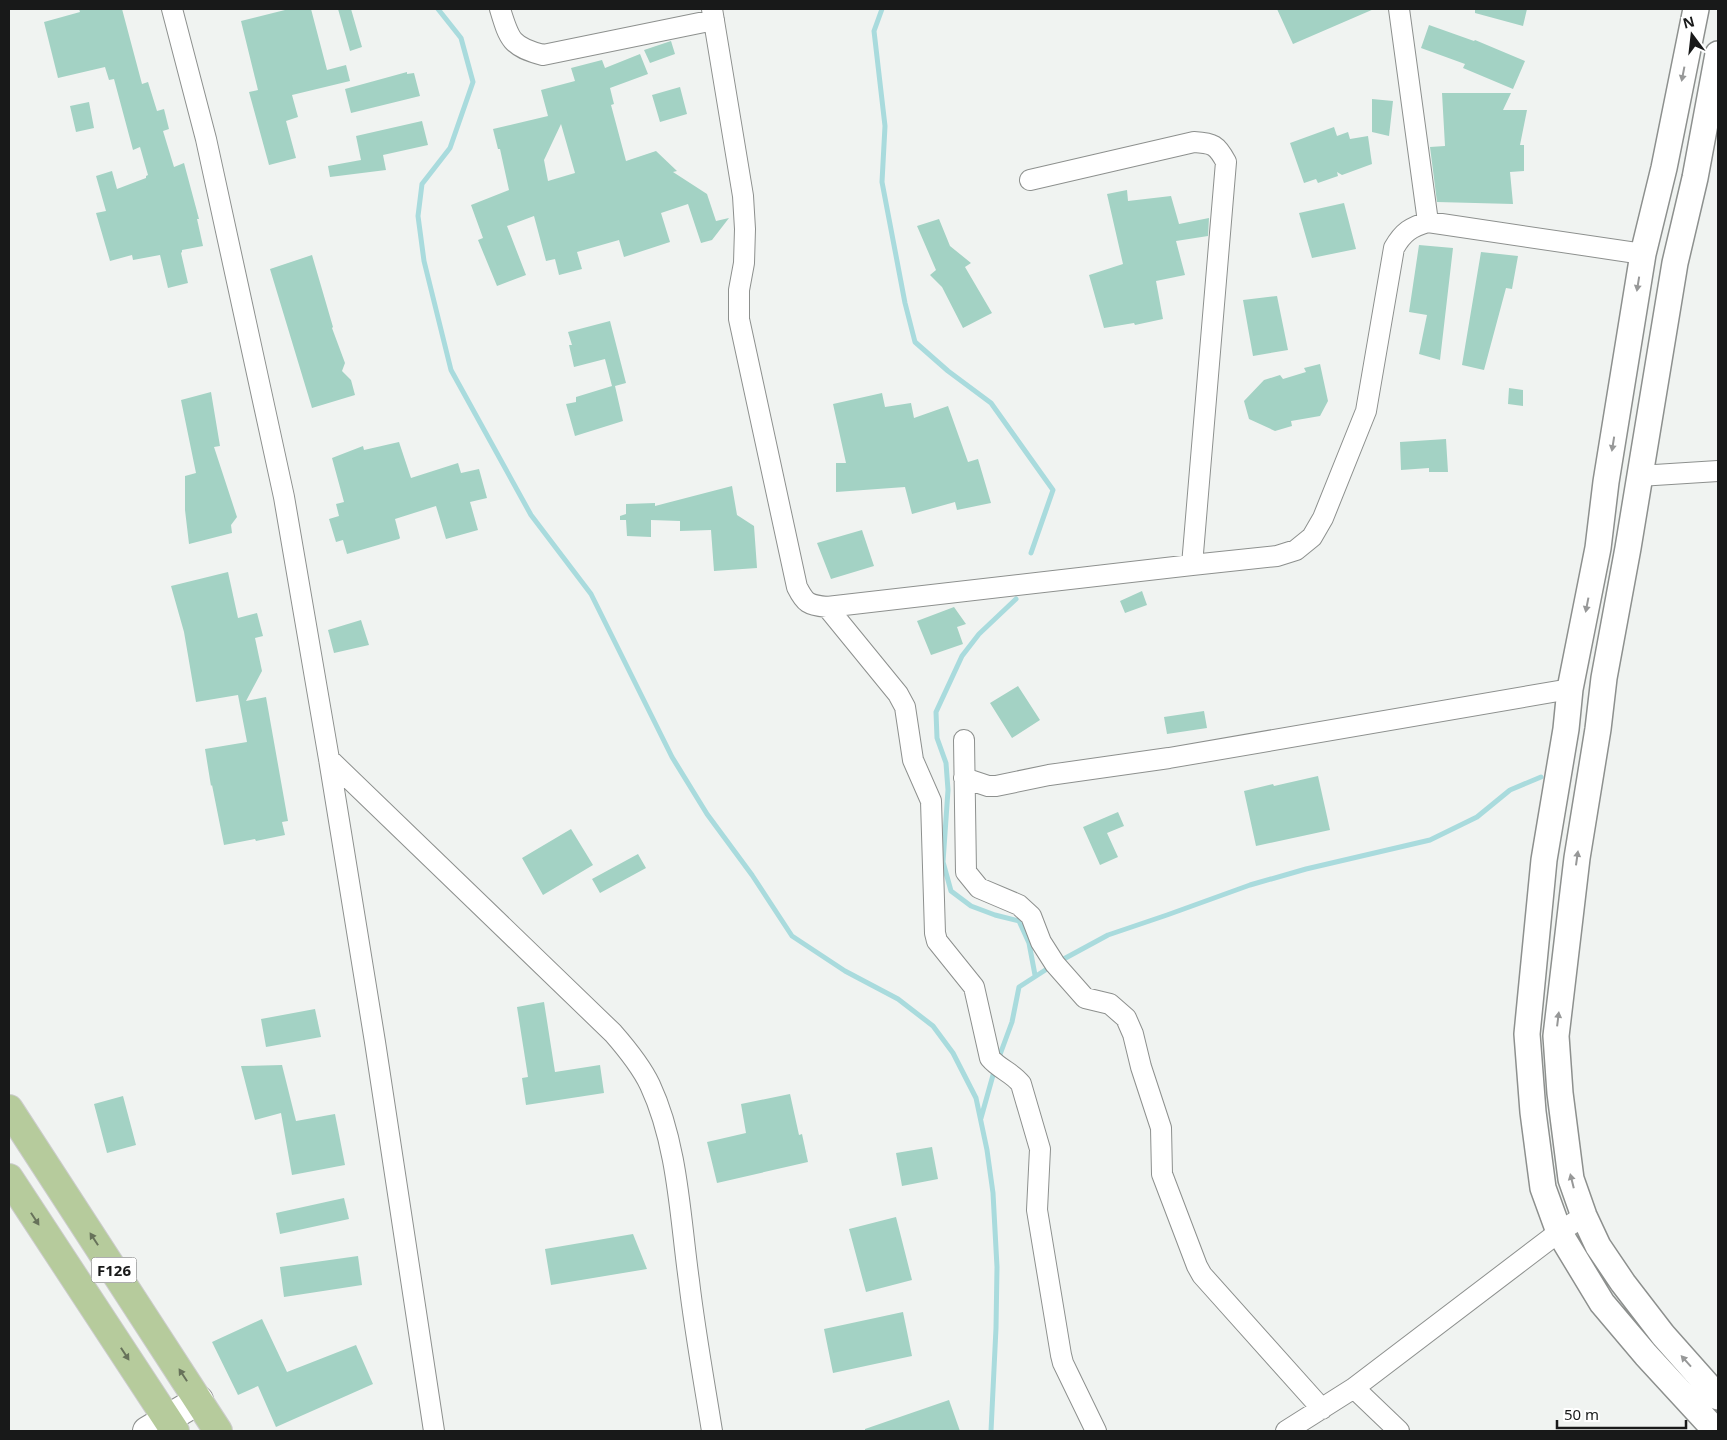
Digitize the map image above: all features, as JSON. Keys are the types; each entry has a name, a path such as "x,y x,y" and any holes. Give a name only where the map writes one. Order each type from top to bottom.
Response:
{"main road":[{"name":"F126","path":"9,1109 199,1400 210,1428"},
{"name":"F126","path":"9,1178 163,1427"},
{"path":"163,1427 199,1400"}],"street":[{"path":"172,9 206,139 284,497 375,1042 434,1431"},
{"path":"500,9 508,36 524,51 543,55 713,14 743,196 744,262 739,290 740,320 797,586 803,599 812,606 827,607 1192,564 1277,556 1296,550 1312,537 1323,518 1366,411 1394,248 1400,236 1415,226 1428,222 1643,254"},
{"path":"1399,9 1428,222"},
{"path":"1696,9 1664,168 1643,254 1606,482 1598,548 1570,689 1566,728 1544,860 1527,1034 1533,1112 1544,1188 1559,1232 1602,1303 1646,1355 1716,1431"},
{"path":"1718,54 1675,263 1628,548 1604,678 1598,729 1577,858 1556,1036 1556,1058 1571,1179 1584,1216 1598,1246 1623,1283 1663,1335 1718,1397"},
{"path":"1030,180 1194,142 1209,143 1220,150 1226,162 1192,564"},
{"path":"1639,476 1718,471"},
{"path":"827,607 898,694 905,707 913,760 931,801 935,934 937,941 974,987 986,1048 990,1058 996,1066 1017,1078 1022,1084 1040,1149 1037,1210 1061,1355 1063,1363 1096,1431"},
{"path":"964,778 988,786 996,786 1049,775 1169,758 1570,689"},
{"path":"964,740 966,872 979,888 1019,905 1031,916 1041,942 1055,964 1085,998 1110,1004 1126,1018 1133,1034 1141,1067 1161,1128 1162,1174 1197,1266 1202,1275 1322,1409"},
{"path":"329,759 613,1033 635,1059 650,1085 662,1115 671,1148 689,1285 712,1431"},
{"path":"1286,1431 1354,1388 1559,1232 1584,1216"},
{"path":"1354,1388 1399,1431"}],"building":[{"path":"79,9 122,9 142,84 148,82 157,111 164,109 169,129 163,131 174,167 184,163 199,219 197,219 203,246 182,250 181,253 188,283 168,288 160,255 133,260 132,255 110,261 96,213 106,211 96,176 112,171 117,189 146,178 148,175 140,147 133,150 114,79 109,80 105,67 58,78 44,22 80,12"},
{"path":"289,9 311,9 327,70 346,65 350,81 292,95 298,117 286,121 296,158 269,165 249,92 258,90 241,21"},
{"path":"338,9 351,9 362,47 350,51"},
{"path":"1277,9 1374,9 1293,44"},
{"path":"1475,9 1527,9 1523,26 1475,13"},
{"path":"1429,25 1475,40 1525,61 1513,89 1463,68 1465,64 1421,48"},
{"path":"671,41 675,54 650,63 644,50"},
{"path":"640,54 648,74 610,88 614,104 611,105 626,161 656,151 677,171 673,172 707,194 716,221 729,218 712,240 701,243 688,204 661,213 670,242 624,257 619,240 577,252 582,269 559,275 555,259 546,261 534,216 507,226 526,275 497,286 478,240 483,238 471,205 509,190 500,149 498,149 493,129 548,116 541,90 575,81 571,68 602,60 605,68","holes":["561,124 575,173 548,181 544,160"]},
{"path":"407,72 407,74 414,73 420,96 351,113 345,89"},
{"path":"680,87 687,114 660,122 652,95"},
{"path":"1442,93 1511,93 1503,110 1527,110 1520,145 1524,145 1524,171 1510,172 1513,204 1437,202 1430,147 1445,146"},
{"path":"1372,99 1393,101 1389,136 1372,132"},
{"path":"89,102 94,128 76,132 70,106"},
{"path":"422,121 428,145 383,155 386,170 330,177 328,166 361,160 356,136"},
{"path":"1334,127 1337,136 1348,132 1350,139 1368,136 1372,164 1342,175 1337,172 1338,176 1318,183 1316,179 1304,183 1290,143"},
{"path":"1127,190 1128,201 1171,196 1179,224 1209,218 1208,236 1176,241 1185,275 1156,281 1163,319 1135,325 1134,323 1104,328 1089,275 1123,264 1107,194"},
{"path":"1344,203 1356,249 1312,258 1299,213"},
{"path":"939,219 950,246 971,263 965,267 992,313 963,328 942,287 930,275 936,270 917,226"},
{"path":"1419,245 1453,248 1440,360 1419,354 1427,315 1409,312"},
{"path":"1481,252 1518,256 1512,289 1506,288 1484,370 1462,365"},
{"path":"312,255 332,328 345,363 342,371 351,380 355,395 312,408 270,269"},
{"path":"1277,296 1288,350 1253,356 1243,300"},
{"path":"610,321 626,383 615,386 623,421 575,436 566,404 576,402 576,397 612,386 605,359 574,367 569,345 572,345 568,332"},
{"path":"1320,364 1328,401 1320,416 1291,421 1292,426 1275,431 1249,419 1244,401 1264,380 1280,375 1283,379 1306,372 1304,368"},
{"path":"1509,388 1523,390 1523,406 1508,404"},
{"path":"211,392 220,446 214,447 237,517 231,525 232,533 189,544 185,510 185,476 196,473 181,400"},
{"path":"882,393 885,407 911,403 914,418 948,406 968,462 978,459 991,503 957,510 955,502 912,514 905,487 836,492 836,463 846,463 833,404"},
{"path":"1446,439 1448,472 1429,472 1429,468 1401,470 1400,442"},
{"path":"399,442 411,478 458,463 461,473 479,469 487,498 470,502 478,530 446,539 436,506 395,519 399,539 347,554 343,540 336,542 329,519 339,516 336,504 344,502 332,458 363,446 364,450"},
{"path":"732,486 737,515 754,526 757,568 714,571 711,530 680,531 680,521 651,520 651,537 627,536 626,520 620,520 620,516 626,514 626,504 655,503 655,506"},
{"path":"862,530 874,566 831,579 817,543"},
{"path":"228,572 238,618 257,613 263,636 255,638 262,671 246,701 266,697 288,821 282,822 285,835 224,845 205,749 247,742 238,695 196,702 184,632 171,586"},
{"path":"1142,591 1147,605 1125,613 1120,601"},
{"path":"954,607 966,624 957,627 963,644 931,655 917,621"},
{"path":"361,620 369,645 334,653 328,630"},
{"path":"1018,686 1040,720 1012,738 990,703"},
{"path":"1204,711 1207,728 1167,734 1164,717"},
{"path":"1318,776 1330,830 1256,846 1244,791"},
{"path":"1118,812 1124,826 1107,833 1118,857 1100,865 1083,827"},
{"path":"571,829 593,865 543,895 522,858"},
{"path":"638,854 646,868 600,893 592,879"},
{"path":"544,1002 555,1072 600,1065 604,1093 526,1105 522,1078 528,1077 517,1007"},
{"path":"315,1009 321,1037 266,1047 261,1019"},
{"path":"282,1065 296,1121 335,1114 345,1165 292,1175 281,1113 255,1120 241,1066"},
{"path":"790,1094 799,1135 802,1134 808,1162 717,1183 707,1142 746,1133 741,1104"},
{"path":"123,1096 136,1145 107,1153 94,1104"},
{"path":"932,1147 938,1179 902,1186 896,1153"},
{"path":"344,1198 349,1219 280,1234 276,1213"},
{"path":"896,1217 912,1280 866,1292 849,1229"},
{"path":"633,1234 647,1269 551,1285 545,1249"},
{"path":"358,1256 362,1285 284,1297 280,1267"},
{"path":"903,1312 912,1356 833,1373 824,1329"},
{"path":"262,1319 287,1372 356,1345 373,1384 276,1427 258,1386 238,1395 212,1342"},
{"path":"949,1400 960,1431 865,1431 865,1429"}],"waterway":[{"path":"438,9 461,38 473,82 450,148 422,184 418,216 424,261 451,370 531,515 591,594 672,757 707,814 752,875 792,936 845,971 898,999 933,1026 953,1053 976,1098 987,1150 993,1193 997,1267 991,1431"},
{"path":"882,9 874,31 885,126 882,182 905,303 915,342 948,371 991,403 1053,490 1031,553"},
{"path":"1016,599 979,634 962,656 936,712 937,738 946,763 948,790 943,862 951,891 971,906 1019,921 1029,943 1035,975"},
{"path":"1060,961 1108,935 1250,885 1306,869 1430,840 1477,817 1510,790 1541,777"},
{"path":"998,1060 1012,1022 1019,987 1050,967"},
{"path":"981,1118 995,1068"}]}
